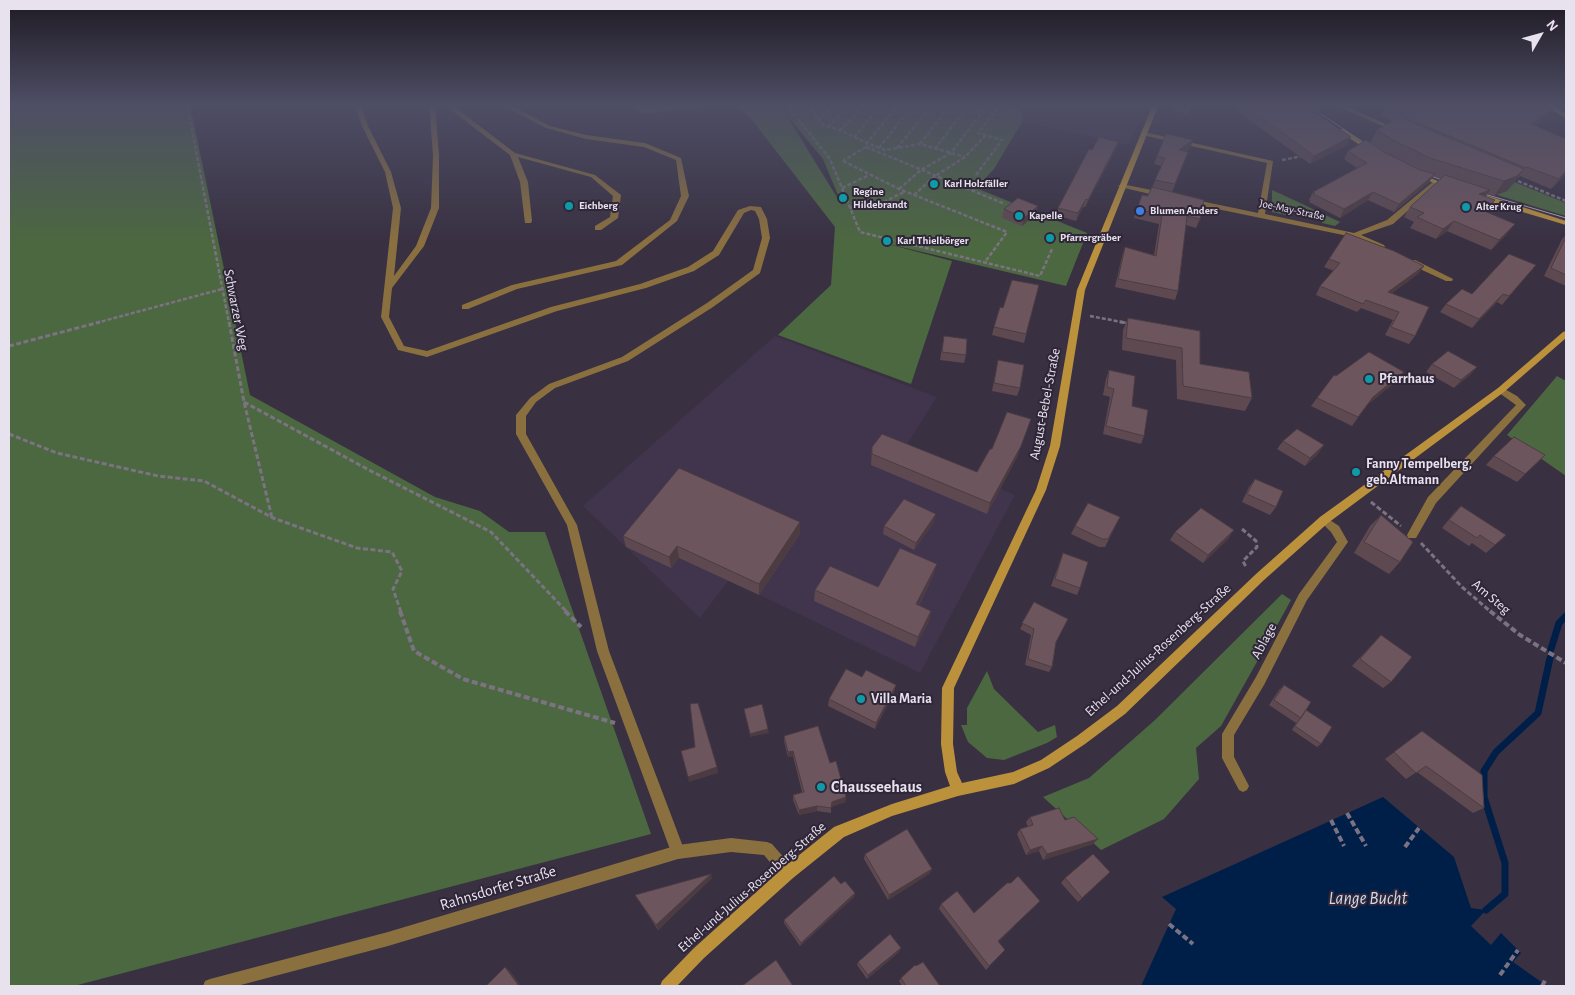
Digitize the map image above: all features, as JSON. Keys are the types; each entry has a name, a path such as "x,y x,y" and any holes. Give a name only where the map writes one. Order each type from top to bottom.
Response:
{"street":[{"path":"377,150 388,172 397,208 385,317 401,348 427,354 554,309 643,286 691,269 716,253 741,212 750,208 758,209 766,238 757,271 710,305 625,359 552,386 533,400 521,415 521,434 572,525 604,651 678,852"},
{"path":"388,288 420,246 435,208 436,150"},
{"path":"508,150 513,154 593,176 617,195 614,218 598,228"},
{"path":"465,307 515,287 619,263 673,221 685,196 679,159 658,150"},
{"name":"August-Bebel-Straße","path":"958,790 950,772 947,744 948,688 1041,490 1055,446 1081,290 1137,150"},
{"path":"1219,150 1271,162 1262,215"},
{"path":"1372,150 1382,157"},
{"path":"513,154 524,182 528,221"},
{"path":"1413,172 1457,189"},
{"path":"1355,235 1390,222 1436,182"},
{"path":"1122,186 1169,196"},
{"path":"1473,194 1566,223"},
{"name":"Joe-May-Straße","path":"1178,198 1355,235 1389,251"},
{"path":"1406,259 1449,279"},
{"name":"Ethel-und-Julius-Rosenberg-Straße","path":"667,986 699,953 788,873 839,832 892,810 958,790 1014,778 1045,764 1082,740 1121,710 1324,520 1501,390 1566,334"},
{"path":"1412,535 1432,500 1521,405 1501,390"},
{"name":"Ablage","path":"1243,786 1228,758 1228,734 1260,681 1304,598 1343,542 1335,528 1324,520"},
{"name":"Rahnsdorfer Straße","path":"210,986 388,939 678,852 731,845 767,849 788,873"}],"path":[{"name":"Schwarzer Weg","path":"196,150 244,402 272,518"},
{"path":"823,150 830,159 860,232 1040,276 1052,249"},
{"path":"860,150 843,161 899,190 1007,232 984,262"},
{"path":"874,150 1005,204"},
{"path":"943,150 965,157"},
{"path":"899,190 921,170 953,150"},
{"path":"914,195 935,176 965,157 971,150"},
{"path":"976,175 994,150"},
{"path":"1271,162 1310,155"},
{"path":"842,188 870,174"},
{"path":"1518,181 1566,200"},
{"path":"850,208 861,206 869,209 905,192"},
{"path":"9,346 222,288"},
{"path":"1077,313 1133,324"},
{"path":"244,402 369,470 490,532 584,630"},
{"path":"9,434 58,453 158,476 204,481 272,518 357,548 392,552 402,571 393,590 414,651 463,679 632,728"},
{"path":"1370,502 1396,523"},
{"path":"1242,529 1256,541 1257,547 1244,561 1246,567"},
{"name":"Am Steg","path":"1412,535 1462,587 1495,616 1520,635 1566,663"},
{"path":"1347,813 1366,846"},
{"path":"1331,820 1344,846"},
{"path":"1405,847 1419,828"},
{"path":"1169,924 1193,944"},
{"path":"1500,975 1518,950"},
{"path":"1542,986 1546,979"}],"shaded area":[{"path":"775,336 937,397 904,449 1015,495 920,673 729,580 700,618 583,506"}],"green space":[{"path":"9,150 200,150 250,395 435,497 480,511 509,532 545,532 651,834 74,986 9,986"},
{"path":"776,150 808,150 843,207 823,159 816,150 1005,150 994,169 976,188 1087,233 1066,286 880,242 952,261 911,384 778,335 831,285 835,227"},
{"path":"1512,181 1566,203 1566,216 1481,190"},
{"path":"1272,190 1340,222 1335,226 1322,223 1322,218 1287,210 1286,215 1272,212"},
{"path":"1557,376 1566,381 1566,476 1507,435"},
{"path":"1282,594 1291,600 1263,651 1221,726 1196,748 1199,779 1164,819 1101,850 1043,797 1089,778 1155,720"},
{"path":"987,671 994,689 1038,732 1055,725 1057,737 1047,743 1004,760 987,758 968,742 961,725 967,725 967,708"}],"water":[{"name":"Lange Bucht","path":"1383,797 1454,857 1471,908 1486,910 1471,926 1491,945 1501,933 1521,953 1513,962 1547,986 1141,986 1176,909 1162,897"}],"building":[{"path":"1088,150 1114,150 1088,200 1086,199 1078,213 1058,208"},
{"path":"1159,150 1188,152 1175,184 1155,180 1165,158 1157,156"},
{"path":"1307,150 1325,150 1314,156"},
{"path":"1382,150 1420,170 1435,174 1399,204 1373,192 1344,209 1313,194 1315,193 1313,192 1367,163 1348,151"},
{"path":"1414,150 1479,150 1524,169 1517,176 1504,181 1430,158"},
{"path":"1484,150 1566,150 1566,171 1559,179"},
{"path":"1445,175 1490,190 1479,194 1495,200 1484,211 1515,224 1499,240 1454,221 1443,229 1417,217 1424,213 1410,207"},
{"path":"1152,187 1204,200 1200,219 1187,216 1178,291 1118,279 1125,247 1156,256 1162,215 1137,209 1142,195 1148,196"},
{"path":"1018,198 1038,206 1024,218 1004,209"},
{"path":"1346,233 1394,251 1424,266 1388,292 1429,307 1415,336 1391,327 1399,312 1366,300 1363,304 1320,286 1340,263 1329,259"},
{"path":"1566,237 1566,275 1551,268"},
{"path":"1509,254 1536,265 1509,296 1503,294 1479,319 1446,304 1462,289 1472,294"},
{"path":"1012,280 1039,285 1026,334 994,327 1000,307 1003,308"},
{"path":"1128,318 1200,331 1200,364 1249,372 1252,398 1183,386 1182,348 1126,338"},
{"path":"944,336 967,339 966,355 942,352"},
{"path":"1448,351 1477,367 1461,380 1432,364"},
{"path":"1369,352 1404,372 1373,397 1358,417 1317,398 1334,375 1336,376"},
{"path":"998,360 1024,365 1020,388 994,383"},
{"path":"1109,370 1135,376 1132,406 1148,410 1144,436 1106,426 1114,389 1107,387"},
{"path":"1007,412 1031,419 1021,446 990,503 872,454 872,447 882,434 977,472 990,449 992,449"},
{"path":"1297,429 1324,445 1310,458 1283,441"},
{"path":"1514,437 1545,455 1525,474 1494,456"},
{"path":"679,468 800,522 759,584 677,546 669,557 623,536"},
{"path":"1255,479 1283,491 1276,507 1247,494"},
{"path":"904,499 936,514 916,543 884,526"},
{"path":"1088,503 1120,517 1108,539 1102,539 1075,526"},
{"path":"1461,506 1506,535 1495,545 1480,535 1477,538 1449,520"},
{"path":"1201,508 1234,530 1208,555 1175,532"},
{"path":"1381,515 1413,542 1400,562 1364,542"},
{"path":"900,548 937,564 916,604 931,611 918,637 815,590 830,566 878,587"},
{"path":"1063,553 1088,562 1080,588 1055,579"},
{"path":"1034,602 1068,619 1056,642 1052,667 1028,659 1034,629 1022,623"},
{"path":"1381,635 1412,657 1391,682 1360,659"},
{"name":"Villa Maria","path":"846,669 862,677 866,670 896,685 876,723 829,699"},
{"path":"1284,685 1311,702 1301,718 1274,700"},
{"path":"698,703 717,767 688,777 681,751 695,747 690,704"},
{"path":"762,704 768,729 750,734 744,709"},
{"path":"1306,710 1332,727 1321,744 1295,726"},
{"path":"818,726 830,763 836,761 846,797 832,802 831,808 817,806 799,810 793,795 804,792 793,751 788,752 784,736"},
{"path":"1422,731 1482,775 1484,808 1426,766 1416,773 1394,752"},
{"path":"1059,808 1065,820 1074,817 1098,839 1047,854 1042,846 1030,850 1020,829 1033,825 1030,817"},
{"path":"907,829 932,869 889,895 865,854"},
{"path":"1093,854 1110,872 1082,898 1065,878"},
{"path":"711,874 656,925 635,895"},
{"path":"834,876 841,884 845,881 855,893 801,943 784,920"},
{"path":"1018,876 1040,901 998,941 1005,950 989,966 941,904 957,891 974,913 1007,883 1011,883"},
{"path":"890,934 901,948 868,975 858,962"},
{"path":"776,960 793,986 742,986"},
{"path":"923,962 940,986 906,986 901,978 915,965"},
{"path":"505,967 519,986 486,986"}],"waterway":[{"path":"1551,649 1559,623 1566,616"},
{"path":"1486,910 1505,894 1505,863 1484,797 1484,771 1496,752 1538,713 1550,658"}],"tram line":[{"path":"1420,172 1453,184"},
{"path":"1474,191 1566,218"}],"place":[{"name":"Karl Holzfäller","path":"934,184"},
{"name":"Regine Hildebrandt","path":"843,198"},
{"name":"Eichberg","path":"569,206"},
{"name":"Alter Krug","path":"1466,207"},
{"name":"Blumen Anders","path":"1140,211"},
{"name":"Kapelle","path":"1019,216"},
{"name":"Pfarrergräber","path":"1050,238"},
{"name":"Karl Thielbörger","path":"887,241"},
{"name":"Pfarrhaus","path":"1369,379"},
{"name":"Fanny Tempelberg, geb.Altmann","path":"1356,472"},
{"name":"Villa Maria","path":"861,699"},
{"name":"Chausseehaus","path":"821,787"}]}
